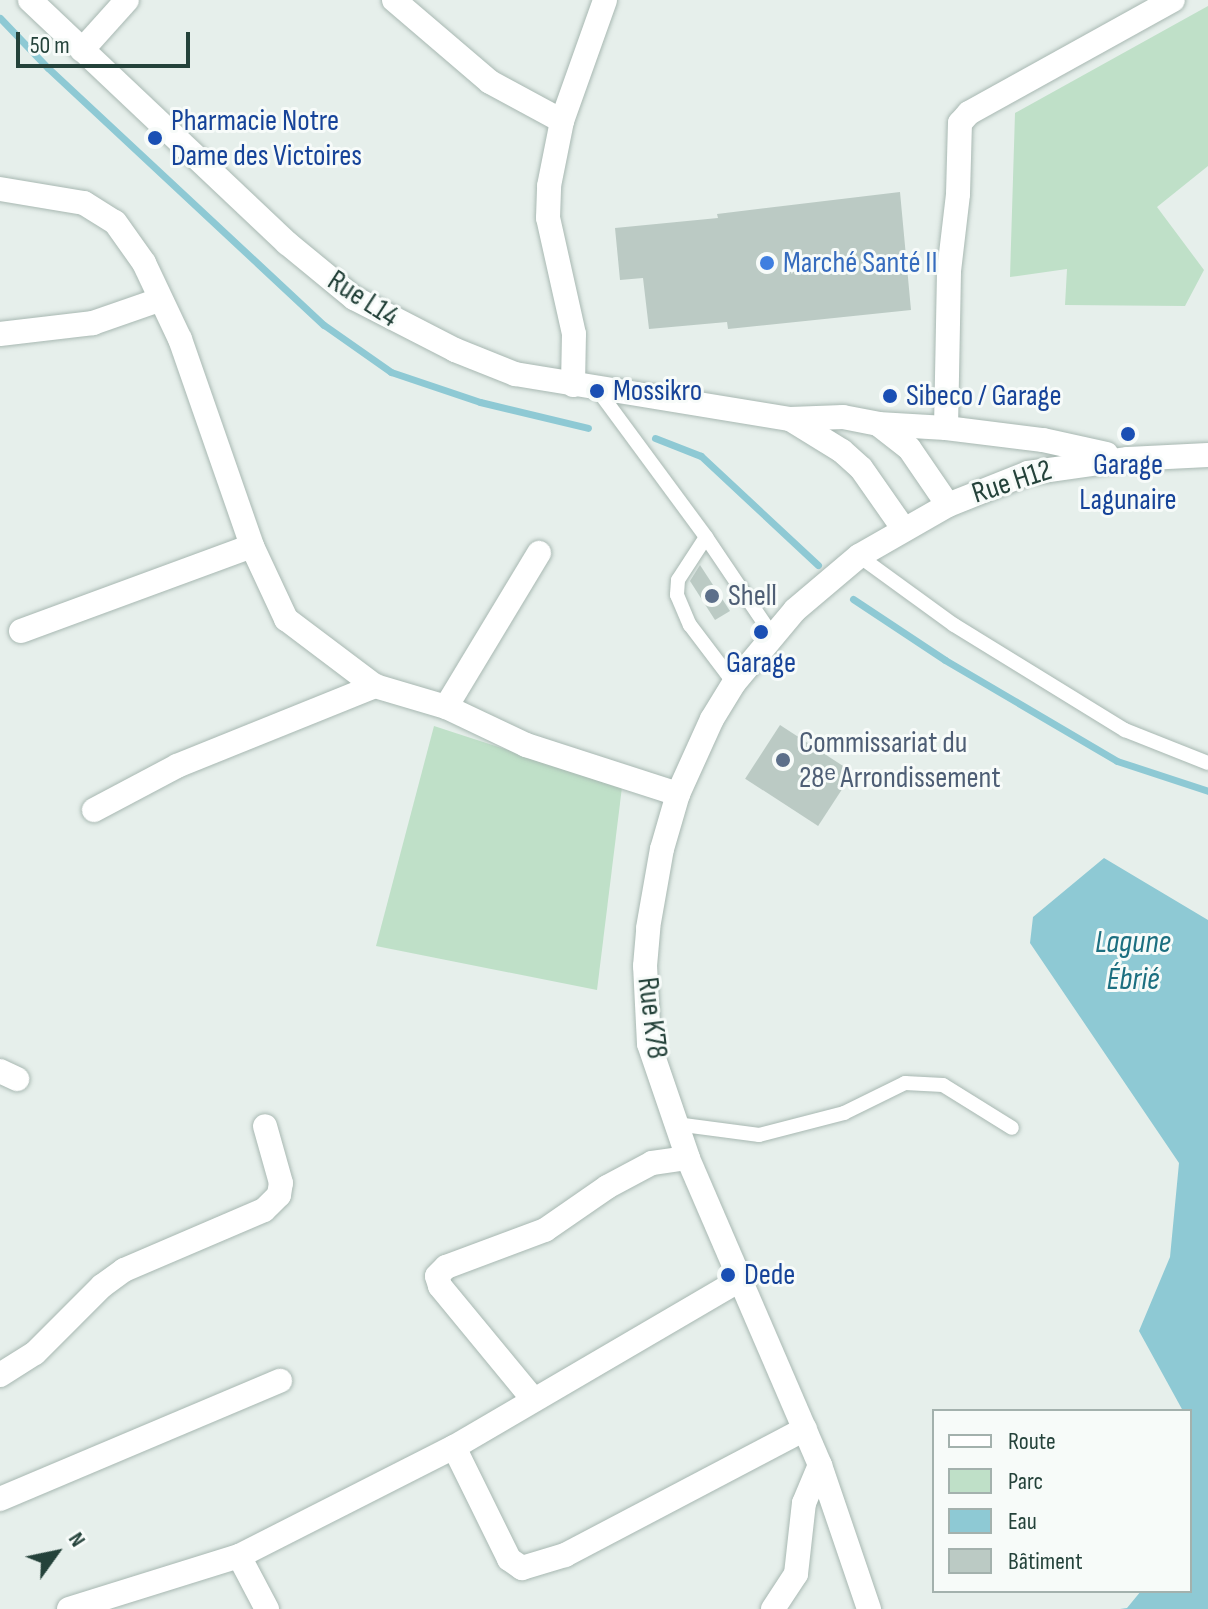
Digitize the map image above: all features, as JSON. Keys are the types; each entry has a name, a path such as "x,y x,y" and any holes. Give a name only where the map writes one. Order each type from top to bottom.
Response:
{"street":[{"name":"Rue L14","path":"30,0 287,243 354,298 493,368 585,387 790,419 843,417 878,424 909,448 948,505"},
{"path":"82,50 127,0"},
{"path":"394,0 490,82 562,121"},
{"path":"585,387 548,218 549,186 562,121 605,0"},
{"path":"946,428 949,271 958,194 960,123 969,113 1173,0"},
{"path":"0,189 84,203 115,222 144,263 180,339 252,546 286,619 375,686 446,707 526,745 678,794"},
{"path":"0,334 93,323 159,300"},
{"name":"Rue L14","path":"790,419 842,451 861,468 903,528"},
{"path":"878,424 946,428 1043,440 1128,459 1208,455"},
{"name":"Rue H12","path":"903,528 948,505 1028,473 1128,459"},
{"name":"Rue K78","path":"869,1609 820,1465 676,1124 649,1044 645,966 655,883 678,794 712,719 734,683 772,635 810,596 859,556 903,528"},
{"path":"21,631 252,546"},
{"path":"446,707 539,553"},
{"path":"94,810 177,766 375,686"},
{"path":"0,1375 35,1353 102,1286 124,1270 264,1210 279,1195 281,1183 265,1126"},
{"path":"533,1399 440,1286 437,1276 446,1267 545,1230 607,1187 652,1163 688,1158"},
{"path":"69,1609 239,1556 454,1447 743,1278"},
{"path":"0,1499 280,1381"},
{"path":"454,1447 509,1559 522,1568 565,1555 805,1429"},
{"path":"773,1609 796,1574 804,1503 820,1465"},
{"path":"239,1556 267,1609"}],"lane":[{"path":"585,387 706,537 772,635"},
{"path":"706,537 678,580 677,595 690,625 734,683"},
{"path":"859,556 954,625 1125,730 1208,763"},
{"path":"676,1124 759,1135 844,1113 905,1083 943,1085 1012,1128"}],"green space":[{"path":"1208,6 1208,166 1157,207 1204,270 1185,306 1065,305 1067,269 1010,277 1015,113"},
{"path":"434,726 622,787 597,990 376,946"}],"water":[{"name":"Lagune Ébrié","path":"1104,858 1208,920 1208,1609 1120,1609 1127,1608 1139,1593 1192,1593 1192,1409 1182,1409 1139,1331 1170,1257 1179,1163 1030,943 1033,917"}],"building":[{"path":"900,192 911,310 728,329 727,322 649,329 643,278 620,280 615,228 718,218 717,214"},
{"path":"700,565 730,611 715,620 690,581"},
{"path":"780,725 853,772 818,826 745,779"}],"waterway":[{"path":"0,18 48,68 324,325 391,372 480,402 588,428"},
{"path":"655,438 701,456 818,565"},
{"path":"853,599 945,660 1117,761 1208,791"}],"place":[{"name":"Pharmacie Notre Dame des Victoires","path":"155,138"},
{"name":"Marché Santé II","path":"767,263"},
{"name":"Mossikro","path":"597,391"},
{"name":"Sibeco / Garage","path":"890,396"},
{"name":"Garage Lagunaire","path":"1128,434"},
{"name":"Shell","path":"712,596"},
{"name":"Garage","path":"761,632"},
{"name":"Commissariat du 28ᵉ Arrondissement","path":"783,760"},
{"name":"Dede","path":"728,1275"}]}
